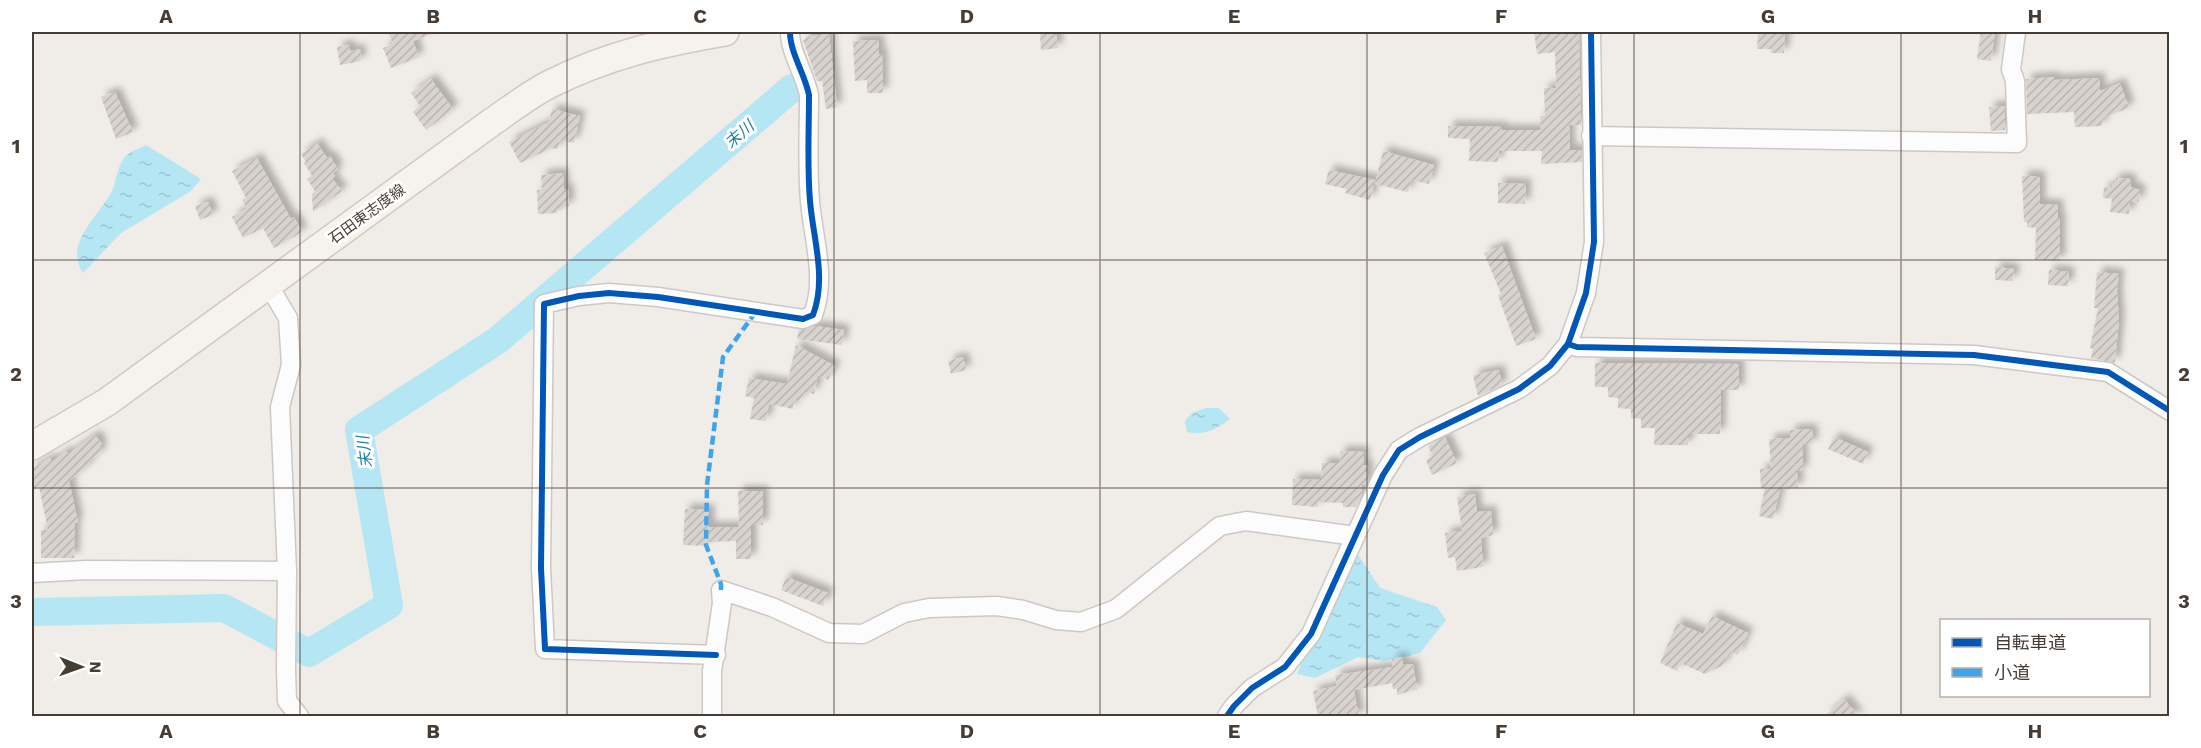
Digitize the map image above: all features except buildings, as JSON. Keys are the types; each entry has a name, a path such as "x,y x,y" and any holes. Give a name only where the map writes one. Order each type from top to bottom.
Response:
{"main road":[{"name":"石田東志度線","path":"32,446 107,402 492,122 547,85 600,62 655,45 724,32"}],"street":[{"path":"716,655 545,649 541,568 544,304 579,296 609,293 658,297 803,319 813,315 816,306 819,264 810,201 809,95 790,39 790,32"},
{"path":"1227,717 1234,706 1252,688 1285,667 1311,634 1383,475 1399,450 1420,437 1519,389 1550,366 1568,344 1586,293 1594,242 1591,32"},
{"path":"1592,135 2017,143 2015,81 2011,69 2016,32"},
{"path":"268,286 288,318 291,366 280,407 287,571 286,701 299,717"},
{"path":"1568,344 1577,347 1951,354 1996,357 2108,372 2169,411"},
{"path":"712,717 712,671 722,603 721,590 772,607 829,633 863,634 904,613 929,608 998,606 1023,610 1056,620 1081,622 1116,609 1220,526 1245,521 1355,536"},
{"path":"32,573 86,570 287,571"}],"water":[{"path":"146,145 201,179 191,191 121,233 83,273 78,262 77,251 85,230 112,191 122,161 129,153"},
{"path":"1206,408 1219,408 1230,419 1210,431 1187,432 1185,421 1192,413"},
{"path":"1351,544 1380,588 1437,607 1446,620 1420,653 1384,661 1358,657 1315,678 1297,674"}],"waterway":[{"name":"末川","path":"32,612 224,608 309,653 389,605 359,430 498,340 792,88"}],"marked path":[{"path":"721,590 721,584 706,545 707,485 723,357 755,313"}],"cycle path":[{"path":"716,655 545,649 541,568 544,304 579,296 609,293 658,297 803,319 813,315 819,287 819,272 809,188 809,95 792,48 790,32"},
{"path":"1227,716 1252,688 1285,667 1311,634 1383,475 1399,450 1420,437 1519,389 1550,366 1568,344 1586,293 1594,242 1591,32"},
{"path":"1568,344 1577,347 1974,355 2108,372 2170,411"}]}
